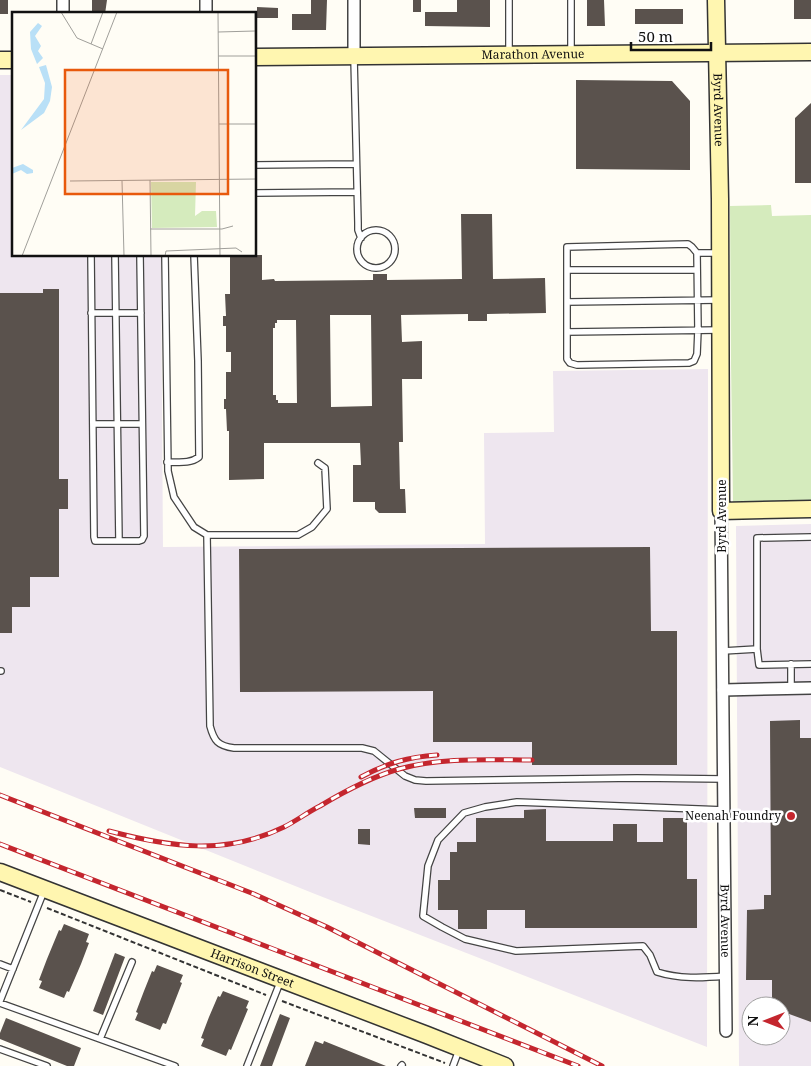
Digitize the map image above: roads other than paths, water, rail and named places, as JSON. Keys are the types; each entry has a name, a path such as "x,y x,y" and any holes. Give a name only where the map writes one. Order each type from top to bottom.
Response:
{"street":[{"path":"354,0 354,56"},
{"name":"Byrd Avenue","path":"716,0 720,253 726,1031"},
{"name":"Marathon Avenue","path":"256,58 811,52"},
{"path":"722,511 811,509"},
{"path":"723,690 811,688"},
{"name":"Harrison Street","path":"0,872 41,897 281,980 505,1066"}],"lane":[{"path":"509,0 509,55"},
{"path":"571,0 571,54"},
{"path":"354,56 358,230 361,238"},
{"path":"256,164 356,164"},
{"path":"256,193 357,192"},
{"path":"377,230 388,235 395,245 395,251 390,262 379,268 372,268 362,261 358,250 358,243 361,238 371,231 377,230"},
{"path":"688,244 697,253 697,270 698,354 694,361 689,363 577,365 570,363 567,359 567,247 688,244"},
{"path":"697,253 720,253"},
{"path":"91,256 94,536 95,540 99,541 139,541 144,536 140,256"},
{"path":"115,256 119,541"},
{"path":"165,256 168,471 174,497 194,527 207,534 298,535 312,527 327,509 325,468 318,463"},
{"path":"168,462 185,462 199,457 194,256"},
{"path":"567,270 697,270"},
{"path":"567,302 720,300"},
{"path":"91,313 141,313"},
{"path":"567,332 720,330"},
{"path":"93,424 142,424"},
{"path":"207,534 210,726 219,744 234,748 362,748 374,751 405,776 426,782 637,778 724,779"},
{"path":"811,537 757,538 757,649 759,665 811,664"},
{"path":"723,651 757,649"},
{"path":"791,664 792,689"},
{"path":"724,810 517,802 485,807 464,813 438,840 428,866 423,916 465,939 516,950 644,946 657,972 670,976 700,978 725,976"},
{"path":"41,897 0,1002 175,1066"},
{"path":"100,1039 132,962"},
{"path":"0,964 12,970"},
{"path":"247,1066 281,980"},
{"path":"453,1066 460,1048"},
{"path":"0,1049 47,1066"}],"railway":[{"path":"361,777 398,762 417,757 437,755"},
{"path":"109,831 154,841 197,846 240,842 284,827 358,785 399,769 448,761 532,760"},
{"path":"0,795 254,894 327,927 602,1066"},
{"path":"0,844 578,1066"}],"place":[{"name":"Neenah Foundry","path":"791,816"}]}
